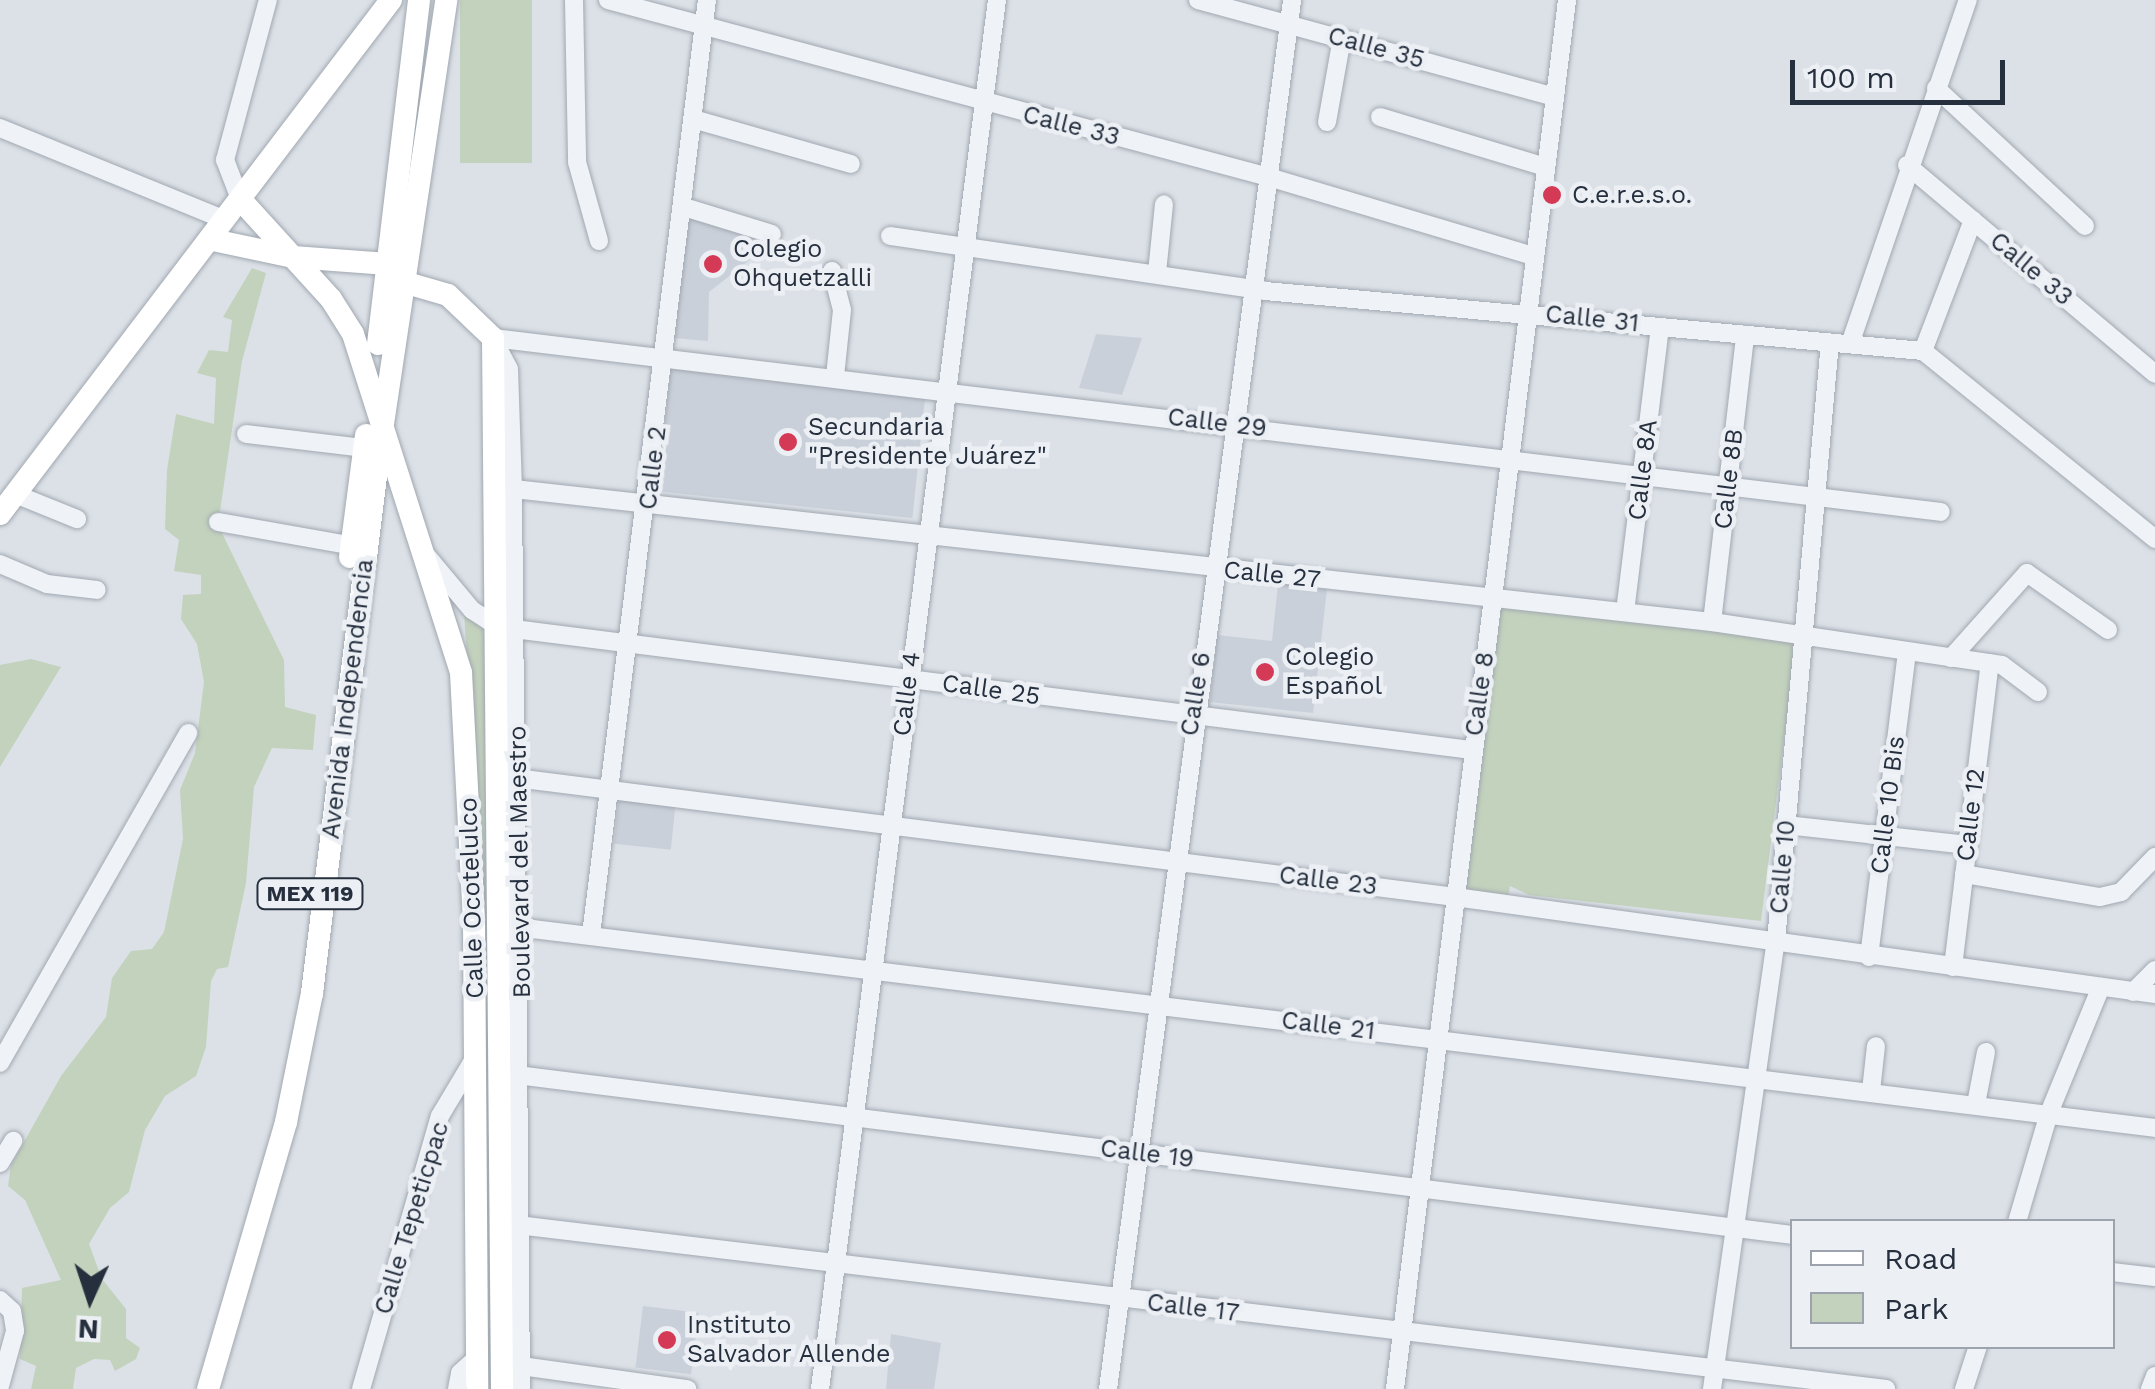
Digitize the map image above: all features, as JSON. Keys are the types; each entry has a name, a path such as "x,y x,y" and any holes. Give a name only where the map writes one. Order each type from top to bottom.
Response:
{"main road":[{"path":"0,514 391,0"},
{"name":"Avenida Independencia","path":"195,1389 288,1063 359,546 374,502 419,0"},
{"name":"Avenida Independencia","path":"208,1389 256,1236 302,1048 359,546 364,448 446,0"},
{"name":"Calle Ocotelulco","path":"240,199 346,320 374,388 464,692 477,1054 477,1389"},
{"path":"218,230 293,257 397,272 448,294 493,338"},
{"name":"Boulevard del Maestro","path":"493,338 504,488 507,629 498,692 509,778 511,925 512,1364 502,1389"},
{"path":"374,502 395,501 414,517"},
{"path":"464,692 498,692"}],"street":[{"path":"240,199 225,160 268,0"},
{"path":"574,0 577,162 599,240"},
{"name":"Calle 33","path":"608,0 984,104 1266,176 1533,256"},
{"name":"Calle 2","path":"591,935 649,500 708,0"},
{"name":"Calle 4","path":"820,1389 997,0"},
{"name":"Calle 35","path":"1198,0 1554,97"},
{"name":"Calle 6","path":"1108,1389 1192,716 1216,570 1292,0"},
{"name":"Calle 8","path":"1396,1389 1567,0"},
{"path":"1850,344 1906,165 1968,0"},
{"path":"1327,122 1342,38"},
{"path":"1936,88 2086,226"},
{"path":"1380,116 1546,167"},
{"path":"693,119 851,164"},
{"path":"0,128 218,230"},
{"name":"Calle 33","path":"1906,165 2155,374"},
{"path":"1157,273 1164,204"},
{"path":"684,207 772,234"},
{"path":"1973,220 1924,351 2155,539"},
{"name":"Calle 31","path":"890,236 1252,288 1924,351"},
{"path":"832,272 842,310 835,377"},
{"name":"Calle 8A","path":"1625,612 1660,326"},
{"name":"Calle 8B","path":"1712,622 1745,335"},
{"name":"Calle 29","path":"493,338 1941,512"},
{"name":"Calle 10","path":"1712,1389 1738,1230 1776,941 1820,496 1830,342"},
{"path":"246,434 364,448"},
{"name":"Calle 27","path":"504,488 649,500 1216,570 1712,622 1907,654 1990,663 2038,692"},
{"path":"16,494 77,519"},
{"path":"218,522 359,546"},
{"path":"422,551 472,610 507,629"},
{"path":"0,564 47,584 97,590"},
{"path":"1952,658 2027,573 2108,630"},
{"name":"Calle 25","path":"507,629 1472,750"},
{"name":"Boulevard del Maestro","path":"507,629 509,778"},
{"name":"Calle 10 Bis","path":"1868,956 1907,654"},
{"name":"Calle 12","path":"1953,967 1990,663"},
{"path":"0,1063 188,733"},
{"name":"Calle 23","path":"509,778 1455,897 2155,994"},
{"path":"1786,825 1968,844"},
{"path":"1964,874 2100,897 2121,892 2155,857"},
{"name":"Calle 21","path":"511,925 2155,1128"},
{"path":"2133,992 2155,970"},
{"path":"2018,1219 2049,1112 2101,987"},
{"path":"1870,1091 1876,1046"},
{"path":"1976,1104 1986,1052"},
{"name":"Calle Tepeticpac","path":"361,1389 440,1116 477,1054"},
{"name":"Calle 19","path":"511,1074 1790,1235"},
{"path":"0,1163 13,1141"},
{"name":"Calle 17","path":"513,1223 1120,1300 1886,1389"},
{"path":"2115,1272 2155,1277"},
{"path":"0,1386 13,1358 6,1305"},
{"path":"1964,1389 1977,1349"},
{"path":"457,1389 460,1373 478,1357"},
{"path":"512,1364 686,1389"},
{"name":"Boulevard del Maestro","path":"512,1364 522,1389"},
{"path":"2150,1389 2155,1376"}],"shaded area":[{"name":"Colegio Ohquetzalli","path":"687,218 779,237 709,292 708,341 674,338"},
{"path":"1096,334 1142,338 1122,395 1079,388"},
{"name":"Secundaria \"Presidente Juárez\"","path":"671,366 926,393 912,518 658,491"},
{"name":"Colegio Español","path":"1278,584 1327,589 1313,713 1210,702 1217,635 1272,641"},
{"path":"619,797 676,803 671,850 614,844"},
{"name":"Instituto Salvador Allende","path":"643,1306 699,1313 691,1374 635,1368"},
{"path":"891,1334 941,1343 934,1389 886,1389"}],"green space":[{"path":"460,0 532,0 532,163 460,163"},
{"path":"252,268 266,273 242,361 218,525 284,660 285,707 316,715 313,750 272,748 254,787 246,883 228,967 217,969 211,981 206,1047 196,1076 165,1096 145,1130 129,1192 110,1208 89,1244 102,1279 126,1309 126,1338 140,1348 136,1359 115,1371 110,1360 94,1359 76,1368 73,1389 31,1389 36,1366 20,1359 22,1288 61,1280 25,1200 8,1186 11,1165 61,1076 106,1017 112,978 131,951 152,949 164,932 183,839 180,790 195,753 204,682 197,644 181,619 183,595 201,594 201,575 174,571 179,540 165,529 167,470 176,414 214,424 216,378 197,373 209,350 228,352 232,320 223,317"},
{"path":"1500,605 1797,636 1761,921 1529,895 1510,886 1508,897 1465,891"},
{"path":"464,612 492,633 499,1389 486,1389 483,907"},
{"path":"31,659 61,667 0,767 0,665"}],"place":[{"name":"C.e.r.e.s.o.","path":"1552,195"},
{"name":"Colegio Ohquetzalli","path":"713,264"},
{"name":"Secundaria \"Presidente Juárez\"","path":"788,442"},
{"name":"Colegio Español","path":"1265,672"},
{"name":"Instituto Salvador Allende","path":"667,1340"}]}
